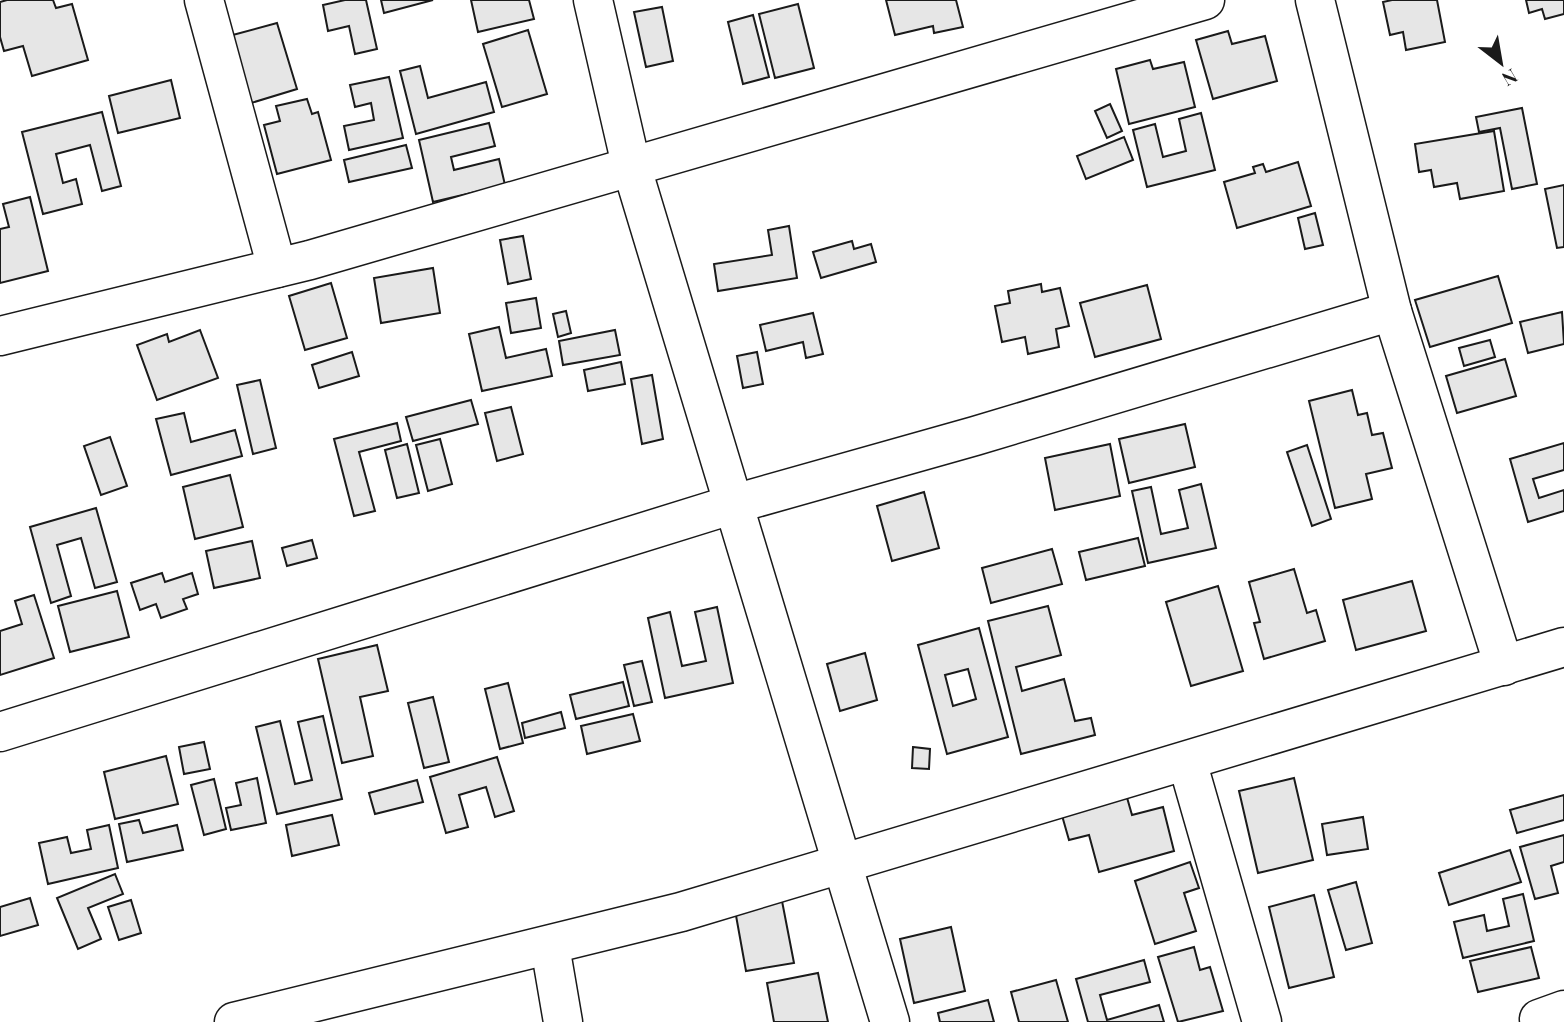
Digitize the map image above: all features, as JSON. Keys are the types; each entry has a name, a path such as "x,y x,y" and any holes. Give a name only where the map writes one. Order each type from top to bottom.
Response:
{"street":[{"path":"204,0 277,268"},
{"path":"593,0 631,165 890,1022"},
{"path":"0,336 277,268 1205,0"},
{"path":"1315,0 1392,311 1504,666"},
{"path":"0,732 734,504 987,433 1392,311"},
{"path":"234,1022 681,912 1564,647"},
{"path":"1187,761 1262,1022"},
{"path":"550,946 564,1022"}],"building":[{"path":"53,0 56,8 72,4 88,60 32,76 23,46 4,51 0,37 0,2"},
{"path":"345,0 366,0 377,49 355,54 349,26 328,31 323,5"},
{"path":"381,0 433,0 384,13"},
{"path":"471,0 529,0 534,19 478,32"},
{"path":"886,0 956,0 963,27 934,33 933,26 895,35"},
{"path":"1437,0 1445,42 1406,50 1403,32 1390,35 1383,2"},
{"path":"1526,0 1564,0 1564,14 1545,19 1542,9 1529,13"},
{"path":"798,4 814,68 775,78 759,14"},
{"path":"662,7 673,61 646,67 634,12"},
{"path":"753,15 769,77 743,84 728,22"},
{"path":"277,23 297,89 248,104 229,36"},
{"path":"528,30 547,94 502,107 483,44"},
{"path":"1228,31 1232,44 1265,36 1277,81 1213,99 1196,40"},
{"path":"1150,60 1153,69 1184,62 1195,107 1129,124 1116,69"},
{"path":"420,66 428,98 486,82 494,112 416,134 400,71"},
{"path":"389,77 403,138 349,150 344,126 374,120 371,103 355,107 350,85"},
{"path":"171,80 180,118 118,133 109,96"},
{"path":"307,99 312,114 318,112 331,160 277,174 264,125 280,121 276,106"},
{"path":"1110,104 1122,131 1107,138 1095,111"},
{"path":"1522,108 1537,184 1512,189 1500,128 1479,132 1476,117"},
{"path":"102,112 121,186 102,191 90,145 56,154 63,183 76,179 82,204 43,214 22,132"},
{"path":"1201,113 1215,170 1147,187 1133,130 1155,124 1163,157 1186,151 1179,119"},
{"path":"489,123 495,146 451,157 454,170 499,159 505,185 433,202 419,140"},
{"path":"1494,131 1504,191 1460,199 1457,183 1434,187 1431,170 1419,172 1415,144"},
{"path":"1124,137 1133,160 1086,179 1077,156"},
{"path":"406,145 412,168 349,182 344,160"},
{"path":"1298,162 1311,206 1237,228 1224,182 1255,173 1253,167 1263,164 1266,172"},
{"path":"1564,185 1564,247 1557,248 1545,189"},
{"path":"30,197 48,271 0,283 0,229 9,227 3,204"},
{"path":"1315,213 1323,245 1305,249 1298,218"},
{"path":"789,226 797,278 718,291 714,264 772,255 768,230"},
{"path":"523,236 531,279 508,284 500,240"},
{"path":"852,241 854,249 871,244 876,262 821,278 813,252"},
{"path":"433,268 440,313 381,323 374,278"},
{"path":"1498,276 1512,323 1430,347 1415,300"},
{"path":"331,283 347,338 305,350 289,296"},
{"path":"1041,284 1042,292 1060,288 1069,326 1056,329 1059,347 1028,354 1025,337 1002,342 995,306 1010,303 1008,291"},
{"path":"1147,285 1161,339 1095,357 1080,303"},
{"path":"536,298 541,328 511,333 506,303"},
{"path":"566,311 571,333 558,337 553,314"},
{"path":"1562,312 1564,344 1528,353 1520,322"},
{"path":"813,313 823,354 806,358 803,342 766,351 760,325"},
{"path":"499,327 506,358 546,349 552,376 482,391 469,334"},
{"path":"200,330 218,378 157,400 137,345 167,334 169,342"},
{"path":"615,330 620,355 563,365 559,341"},
{"path":"1490,340 1495,357 1464,366 1459,348"},
{"path":"352,352 359,376 319,388 312,365"},
{"path":"757,352 763,384 743,388 737,356"},
{"path":"1505,359 1516,396 1457,413 1446,376"},
{"path":"621,362 625,384 588,391 584,370"},
{"path":"652,375 663,439 642,444 631,379"},
{"path":"260,380 276,448 253,454 237,385"},
{"path":"1352,390 1358,415 1367,413 1372,435 1383,433 1392,468 1366,474 1372,499 1335,508 1309,401"},
{"path":"471,400 478,424 413,441 406,417"},
{"path":"511,407 523,454 497,461 485,413"},
{"path":"184,413 191,442 235,430 242,456 171,475 156,419"},
{"path":"397,423 401,441 359,452 375,511 354,516 334,439"},
{"path":"1185,424 1195,467 1129,483 1119,439"},
{"path":"110,437 127,486 101,495 84,446"},
{"path":"440,439 452,484 428,491 416,445"},
{"path":"1564,443 1564,470 1533,479 1539,498 1564,490 1564,511 1528,522 1510,459"},
{"path":"407,444 419,493 397,498 385,450"},
{"path":"1110,444 1120,496 1055,510 1045,458"},
{"path":"1307,445 1331,519 1312,526 1287,452"},
{"path":"230,475 243,527 195,539 183,487"},
{"path":"1201,484 1216,548 1148,563 1132,491 1151,487 1161,534 1188,528 1179,490"},
{"path":"924,492 939,548 892,561 877,506"},
{"path":"96,508 117,582 95,588 81,538 57,545 71,596 51,603 30,527"},
{"path":"1138,538 1145,566 1086,580 1079,552"},
{"path":"312,540 317,558 287,566 282,548"},
{"path":"252,541 260,578 214,588 206,551"},
{"path":"1052,549 1062,584 991,603 982,568"},
{"path":"1294,569 1307,613 1316,610 1325,641 1264,659 1254,623 1260,622 1249,582"},
{"path":"162,573 165,582 192,573 198,594 183,599 187,609 161,618 156,604 140,610 131,583"},
{"path":"1412,581 1426,631 1356,650 1343,600"},
{"path":"1218,586 1243,671 1191,686 1166,602"},
{"path":"117,591 129,637 70,652 58,606"},
{"path":"34,595 54,658 0,675 0,631 22,624 15,601"},
{"path":"1048,606 1061,655 1016,667 1022,691 1064,679 1075,721 1091,718 1095,735 1021,754 988,621"},
{"path":"717,607 733,683 665,698 648,618 670,612 682,666 706,661 695,612"},
{"path":"979,628 1008,737 947,754 918,645","holes":["968,669 976,699 953,706 945,675"]},
{"path":"377,645 388,691 360,697 373,756 342,763 318,659"},
{"path":"865,653 877,700 840,711 827,664"},
{"path":"642,661 652,702 634,706 624,665"},
{"path":"623,682 629,706 576,719 570,695"},
{"path":"508,683 523,743 500,749 485,689"},
{"path":"433,697 449,762 424,768 408,703"},
{"path":"561,712 565,728 525,738 522,723"},
{"path":"633,714 640,741 587,754 581,726"},
{"path":"323,716 342,799 277,814 256,727 280,721 295,784 312,780 298,722"},
{"path":"204,742 210,769 184,774 179,747"},
{"path":"913,747 930,749 929,769 912,768"},
{"path":"166,756 178,804 115,819 104,772"},
{"path":"497,757 514,811 495,817 486,787 459,795 468,827 446,833 430,777"},
{"path":"257,778 266,823 231,830 226,808 241,805 236,783"},
{"path":"1294,778 1313,860 1258,873 1239,791"},
{"path":"214,779 226,829 204,835 191,785"},
{"path":"417,780 423,802 375,814 369,793"},
{"path":"1124,787 1132,815 1163,807 1174,851 1099,872 1089,835 1069,840 1059,805"},
{"path":"1564,795 1564,820 1517,833 1510,810"},
{"path":"332,815 339,845 292,856 286,825"},
{"path":"1363,817 1368,849 1327,855 1322,824"},
{"path":"139,820 143,833 177,825 183,850 127,862 119,824"},
{"path":"109,825 118,868 48,884 39,843 67,837 71,853 91,849 87,830"},
{"path":"1564,835 1564,862 1551,866 1558,893 1535,899 1520,847"},
{"path":"1510,850 1521,882 1449,905 1439,873"},
{"path":"1190,862 1199,888 1184,893 1196,931 1155,944 1135,881"},
{"path":"115,874 123,894 88,908 101,939 78,949 57,898"},
{"path":"1356,882 1372,943 1346,950 1328,890"},
{"path":"1523,894 1534,941 1463,958 1454,922 1484,915 1487,931 1509,926 1503,899"},
{"path":"1314,895 1334,977 1289,988 1269,907"},
{"path":"30,898 38,925 0,936 0,907"},
{"path":"131,900 141,933 119,940 108,907"},
{"path":"782,901 794,963 746,971 735,910"},
{"path":"951,927 965,991 914,1003 900,939"},
{"path":"1194,947 1200,970 1210,967 1223,1011 1178,1022 1158,957"},
{"path":"1531,947 1539,978 1478,992 1470,961"},
{"path":"1144,960 1150,982 1100,995 1107,1020 1159,1005 1164,1022 1088,1022 1076,979"},
{"path":"818,973 828,1022 774,1022 767,983"},
{"path":"1056,980 1068,1022 1019,1022 1011,992"},
{"path":"988,1000 994,1022 940,1022 938,1013"}]}
